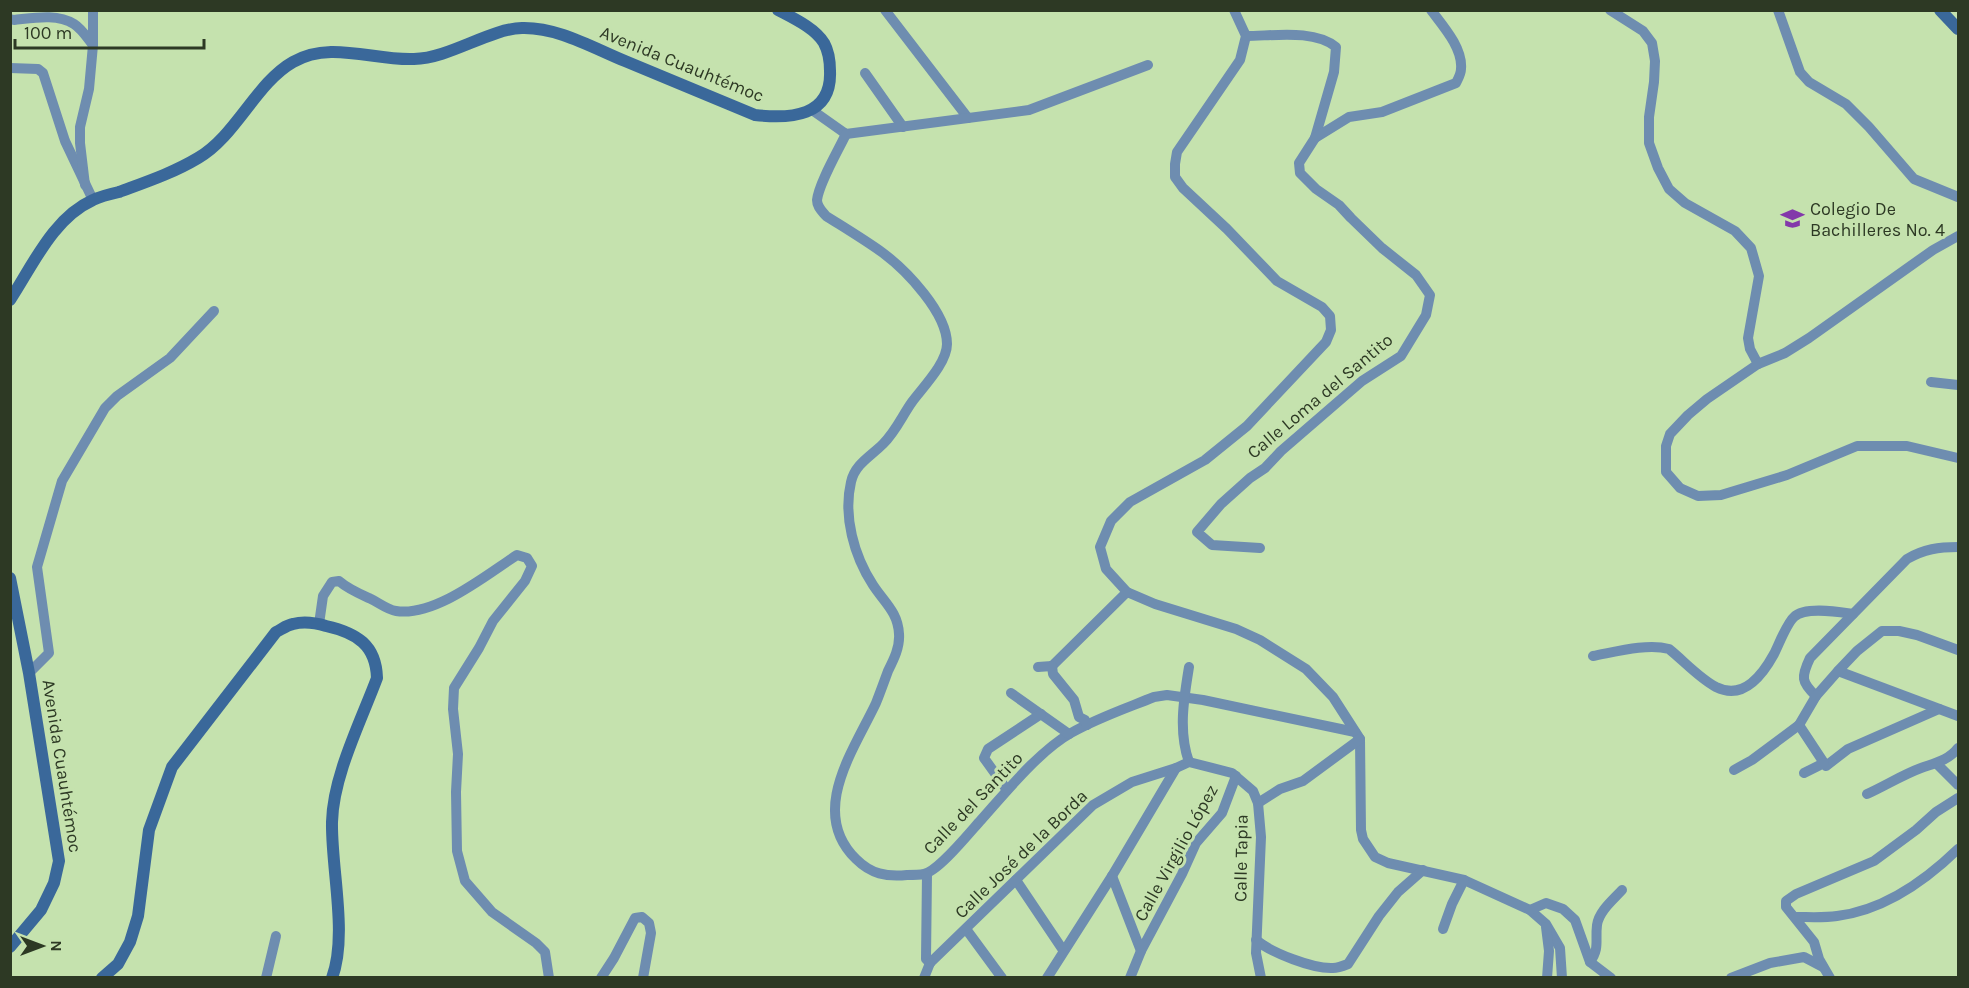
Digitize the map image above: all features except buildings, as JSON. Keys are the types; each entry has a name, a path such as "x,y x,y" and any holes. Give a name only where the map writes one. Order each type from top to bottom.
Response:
{"main road":[{"path":"778,10 812,31 824,43 830,58 831,82 822,99 812,110"},
{"path":"1940,10 1959,29"},
{"name":"Avenida Cuauhtémoc","path":"10,300 50,238 70,215 93,200 172,171 200,157 225,135 276,75 292,62 308,55 333,52 413,59 432,56 519,28 541,29 580,42 755,115 792,117 812,110"},
{"name":"Avenida Cuauhtémoc","path":"10,578 29,673 59,861 54,884 41,910 10,947"},
{"path":"102,978 118,964 130,942 138,916 149,830 172,767 276,632 302,622 341,629 358,638 372,652 377,666 377,678 345,760 333,813 339,943 332,978"}],"street":[{"path":"85,185 80,127 89,89 93,10"},
{"path":"885,10 968,118"},
{"name":"Calle Loma del Santito","path":"1260,548 1212,545 1197,532 1221,504 1290,443 1362,381 1401,356 1426,315 1430,295 1416,275 1374,241 1339,204 1316,189 1300,173 1299,164 1315,138 1348,117 1382,112 1456,83 1462,70 1459,54 1450,36 1431,10"},
{"path":"1610,10 1643,31 1652,43 1655,61 1649,117 1649,143 1669,189 1685,203 1735,231 1751,248 1759,276 1748,338 1750,349 1758,364"},
{"path":"1778,10 1800,72 1809,82 1846,104 1914,179 1959,197"},
{"path":"1233,11 1246,36 1309,36 1327,40 1336,47 1334,72 1315,138"},
{"path":"10,18 14,20 45,17 62,19 76,25 93,45"},
{"name":"Calle Loma del Santito","path":"1127,592 1106,569 1100,547 1111,521 1130,502 1205,460 1247,426 1326,342 1331,330 1330,316 1322,307 1277,281 1183,188 1175,177 1177,152 1240,60 1246,36"},
{"path":"812,110 846,134 903,127 1029,110 1148,65"},
{"path":"10,68 38,69 43,73 65,141 93,200"},
{"path":"865,73 903,127"},
{"name":"Calle del Santito","path":"846,134 822,184 817,200 818,208 826,216 885,254 915,284 932,303 943,327 947,343 946,354 910,404 899,424 883,444 855,469 850,483 849,522 861,565 873,586 896,615 899,645 838,782 836,828 846,849 865,868 878,874 887,876 927,874 953,851 1007,790 1048,749 1087,725 1154,697 1167,695 1184,697 1278,715 1358,736"},
{"path":"1959,236 1933,250 1809,338 1785,353 1758,364 1707,399 1670,434 1666,446 1666,472 1680,488 1698,496 1720,495 1786,475 1857,446 1907,446 1959,458"},
{"path":"29,673 49,653 37,567 62,481 105,408 117,396 170,358 214,311"},
{"path":"1931,382 1959,385"},
{"path":"1816,696 1805,686 1803,679 1810,658 1907,559 1935,547 1959,547"},
{"path":"319,624 323,596 332,582 339,581 346,587 395,611 423,609 457,594 517,555 527,558 532,566 525,581 493,621 454,688 453,709 458,754 457,851 465,881 492,912 545,952 549,978"},
{"path":"1038,667 1052,666 1127,592 1155,604 1236,629 1260,640 1306,669 1333,697 1358,736 1361,831 1363,839 1375,857 1388,863 1464,880 1530,910 1546,924 1560,948 1562,978"},
{"path":"1593,656 1622,650 1662,647 1669,649 1718,688 1732,690 1746,687 1758,679 1794,617 1803,612 1824,611 1853,614"},
{"path":"1734,770 1752,760 1799,725 1816,696 1838,670 1882,631 1899,631 1917,635 1959,650"},
{"path":"1052,666 1053,674 1074,700 1079,717 1085,720 1087,725"},
{"path":"1189,666 1182,713 1189,762"},
{"path":"1838,670 1959,716"},
{"path":"1011,693 1069,734"},
{"path":"1804,772 1825,764 1848,749 1939,709"},
{"path":"1007,790 984,758 985,754 988,749 1041,714"},
{"path":"1799,725 1825,764"},
{"path":"1258,803 1280,789 1303,781 1358,736"},
{"path":"1867,794 1920,769 1937,764 1959,747"},
{"path":"1047,978 1112,876 1176,768 1189,762 1236,776"},
{"path":"1937,764 1959,785"},
{"name":"Calle José de la Borda","path":"930,963 1093,805 1132,782 1176,768"},
{"name":"Calle Tapia","path":"1236,776 1253,791 1258,803 1262,837 1256,953 1261,978"},
{"name":"Calle Virgilio López","path":"1130,978 1141,951 1196,843 1222,813 1236,776"},
{"path":"1828,973 1819,959 1814,942 1786,907 1786,901 1874,861 1936,812 1959,798"},
{"path":"1795,917 1837,916 1867,910 1901,895 1959,849"},
{"path":"1256,940 1264,946 1312,965 1334,968 1348,964 1385,908 1398,892 1423,870"},
{"path":"924,978 930,963 926,959 927,874"},
{"path":"1112,876 1141,951"},
{"path":"1016,880 1063,950"},
{"path":"1443,929 1464,880"},
{"path":"1590,962 1597,952 1597,923 1606,907 1622,890"},
{"path":"1530,910 1546,903 1563,909 1575,920 1590,962 1611,978"},
{"path":"601,978 635,918 642,917 649,922 651,933 643,978"},
{"path":"1546,924 1549,951 1547,978"},
{"path":"966,929 1000,976"},
{"path":"266,978 276,936"},
{"path":"1731,978 1770,963 1804,957 1828,973"}],"place":[{"name":"Colegio De Bachilleres No. 4","path":"1792,219"}]}
